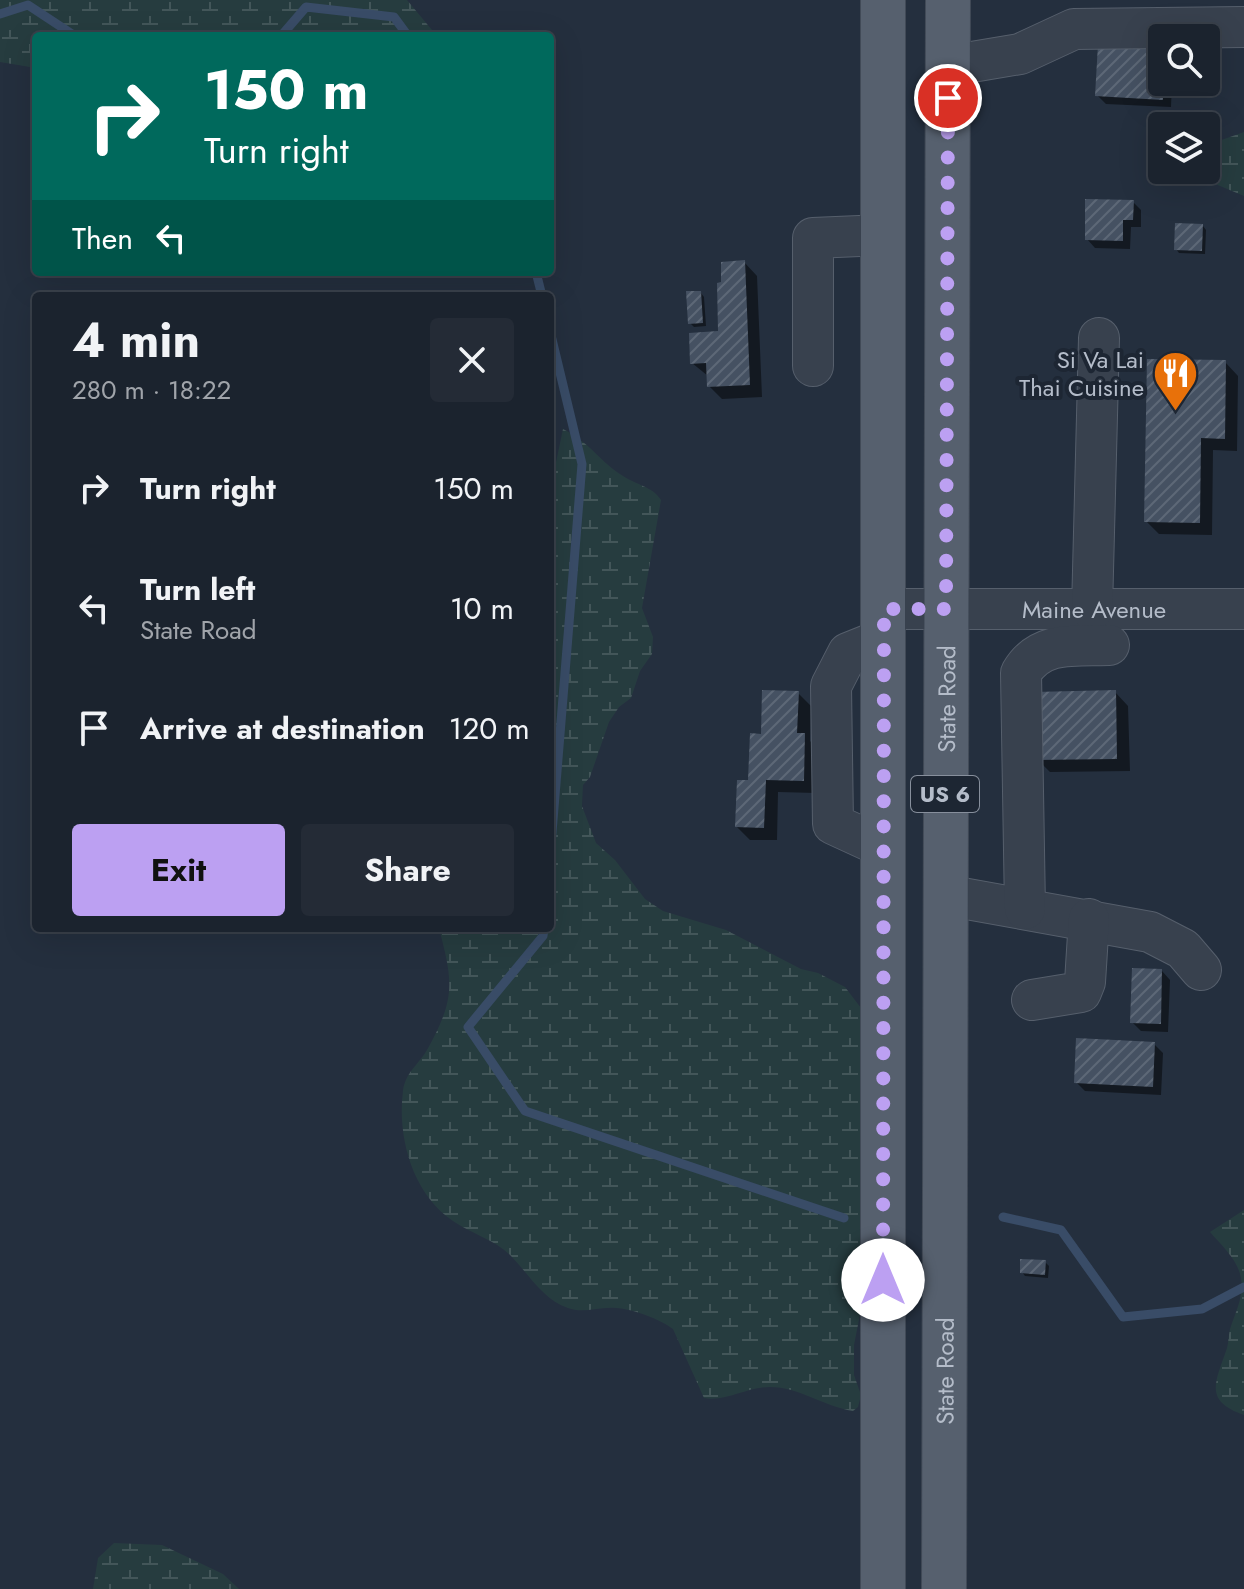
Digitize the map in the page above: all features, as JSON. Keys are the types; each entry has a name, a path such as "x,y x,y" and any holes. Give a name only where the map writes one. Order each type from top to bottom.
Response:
{"main road":[{"name":"US 6","path":"883,0 883,1589"},
{"name":"State Road","path":"944,1589 948,0"}],"street":[{"path":"948,66 1020,54 1074,29 1244,27"},
{"path":"813,366 813,238 883,235"},
{"path":"1092,610 1099,338"},
{"name":"Maine Avenue","path":"884,624 946,609 1244,609"},
{"path":"1025,909 1021,673 1027,662 1056,646 1109,645"},
{"path":"945,895 1150,932 1183,949 1201,970"},
{"path":"1032,1000 1081,992 1085,982 1089,919"}],"green space":[{"path":"0,0 407,0 434,32 32,32 32,67 0,62"},
{"path":"1244,132 1244,196 1215,184 1220,184 1220,141"},
{"path":"563,429 615,471 661,500 642,608 653,637 652,654 640,671 631,698 619,707 609,722 590,777 583,785 582,806 596,843 615,860 645,899 663,911 726,930 801,969 818,973 845,987 864,1012 868,1043 861,1097 878,1223 854,1345 854,1375 861,1395 858,1407 853,1411 801,1393 770,1387 721,1398 704,1398 673,1329 630,1310 580,1310 551,1299 504,1250 439,1210 427,1196 410,1163 403,1126 404,1085 436,1032 449,990 440,932 554,932 554,472"},
{"path":"1244,1210 1244,1415 1223,1404 1216,1390 1242,1285 1233,1259 1210,1232"},
{"path":"114,1543 162,1545 223,1574 239,1589 93,1589 98,1558"}],"building":[{"path":"1098,44 1148,46 1148,96 1163,96 1163,100 1095,96"},
{"path":"1085,199 1134,200 1133,220 1123,220 1123,241 1085,240"},
{"path":"1175,223 1203,224 1202,251 1174,250"},
{"path":"745,260 750,385 707,387 706,363 690,364 689,333 718,331 717,283 721,282 721,262"},
{"path":"686,291 701,291 703,323 688,324"},
{"path":"1147,359 1226,360 1225,439 1201,438 1200,523 1144,522"},
{"path":"762,690 799,691 797,733 805,733 804,781 766,780 764,828 735,827 737,780 748,780 750,733 761,734"},
{"path":"1116,690 1117,759 1035,760 1034,692"},
{"path":"1132,968 1162,969 1161,1024 1130,1023"},
{"path":"1076,1038 1155,1042 1153,1087 1074,1083"},
{"path":"1020,1259 1046,1260 1045,1275 1020,1273"}],"waterway":[{"path":"0,14 28,5 69,32"},
{"path":"284,32 306,7 394,17 405,32"},
{"path":"537,276 541,292"},
{"path":"554,348 582,464 554,808"},
{"path":"544,932 468,1027 525,1111 844,1218"},
{"path":"1003,1217 1061,1230 1123,1317 1202,1309 1244,1287"}],"place":[{"name":"Si Va Lai Thai Cuisine","path":"1175,412"}],"route":[{"path":"883,1280 884,609 946,609 948,98"}]}
